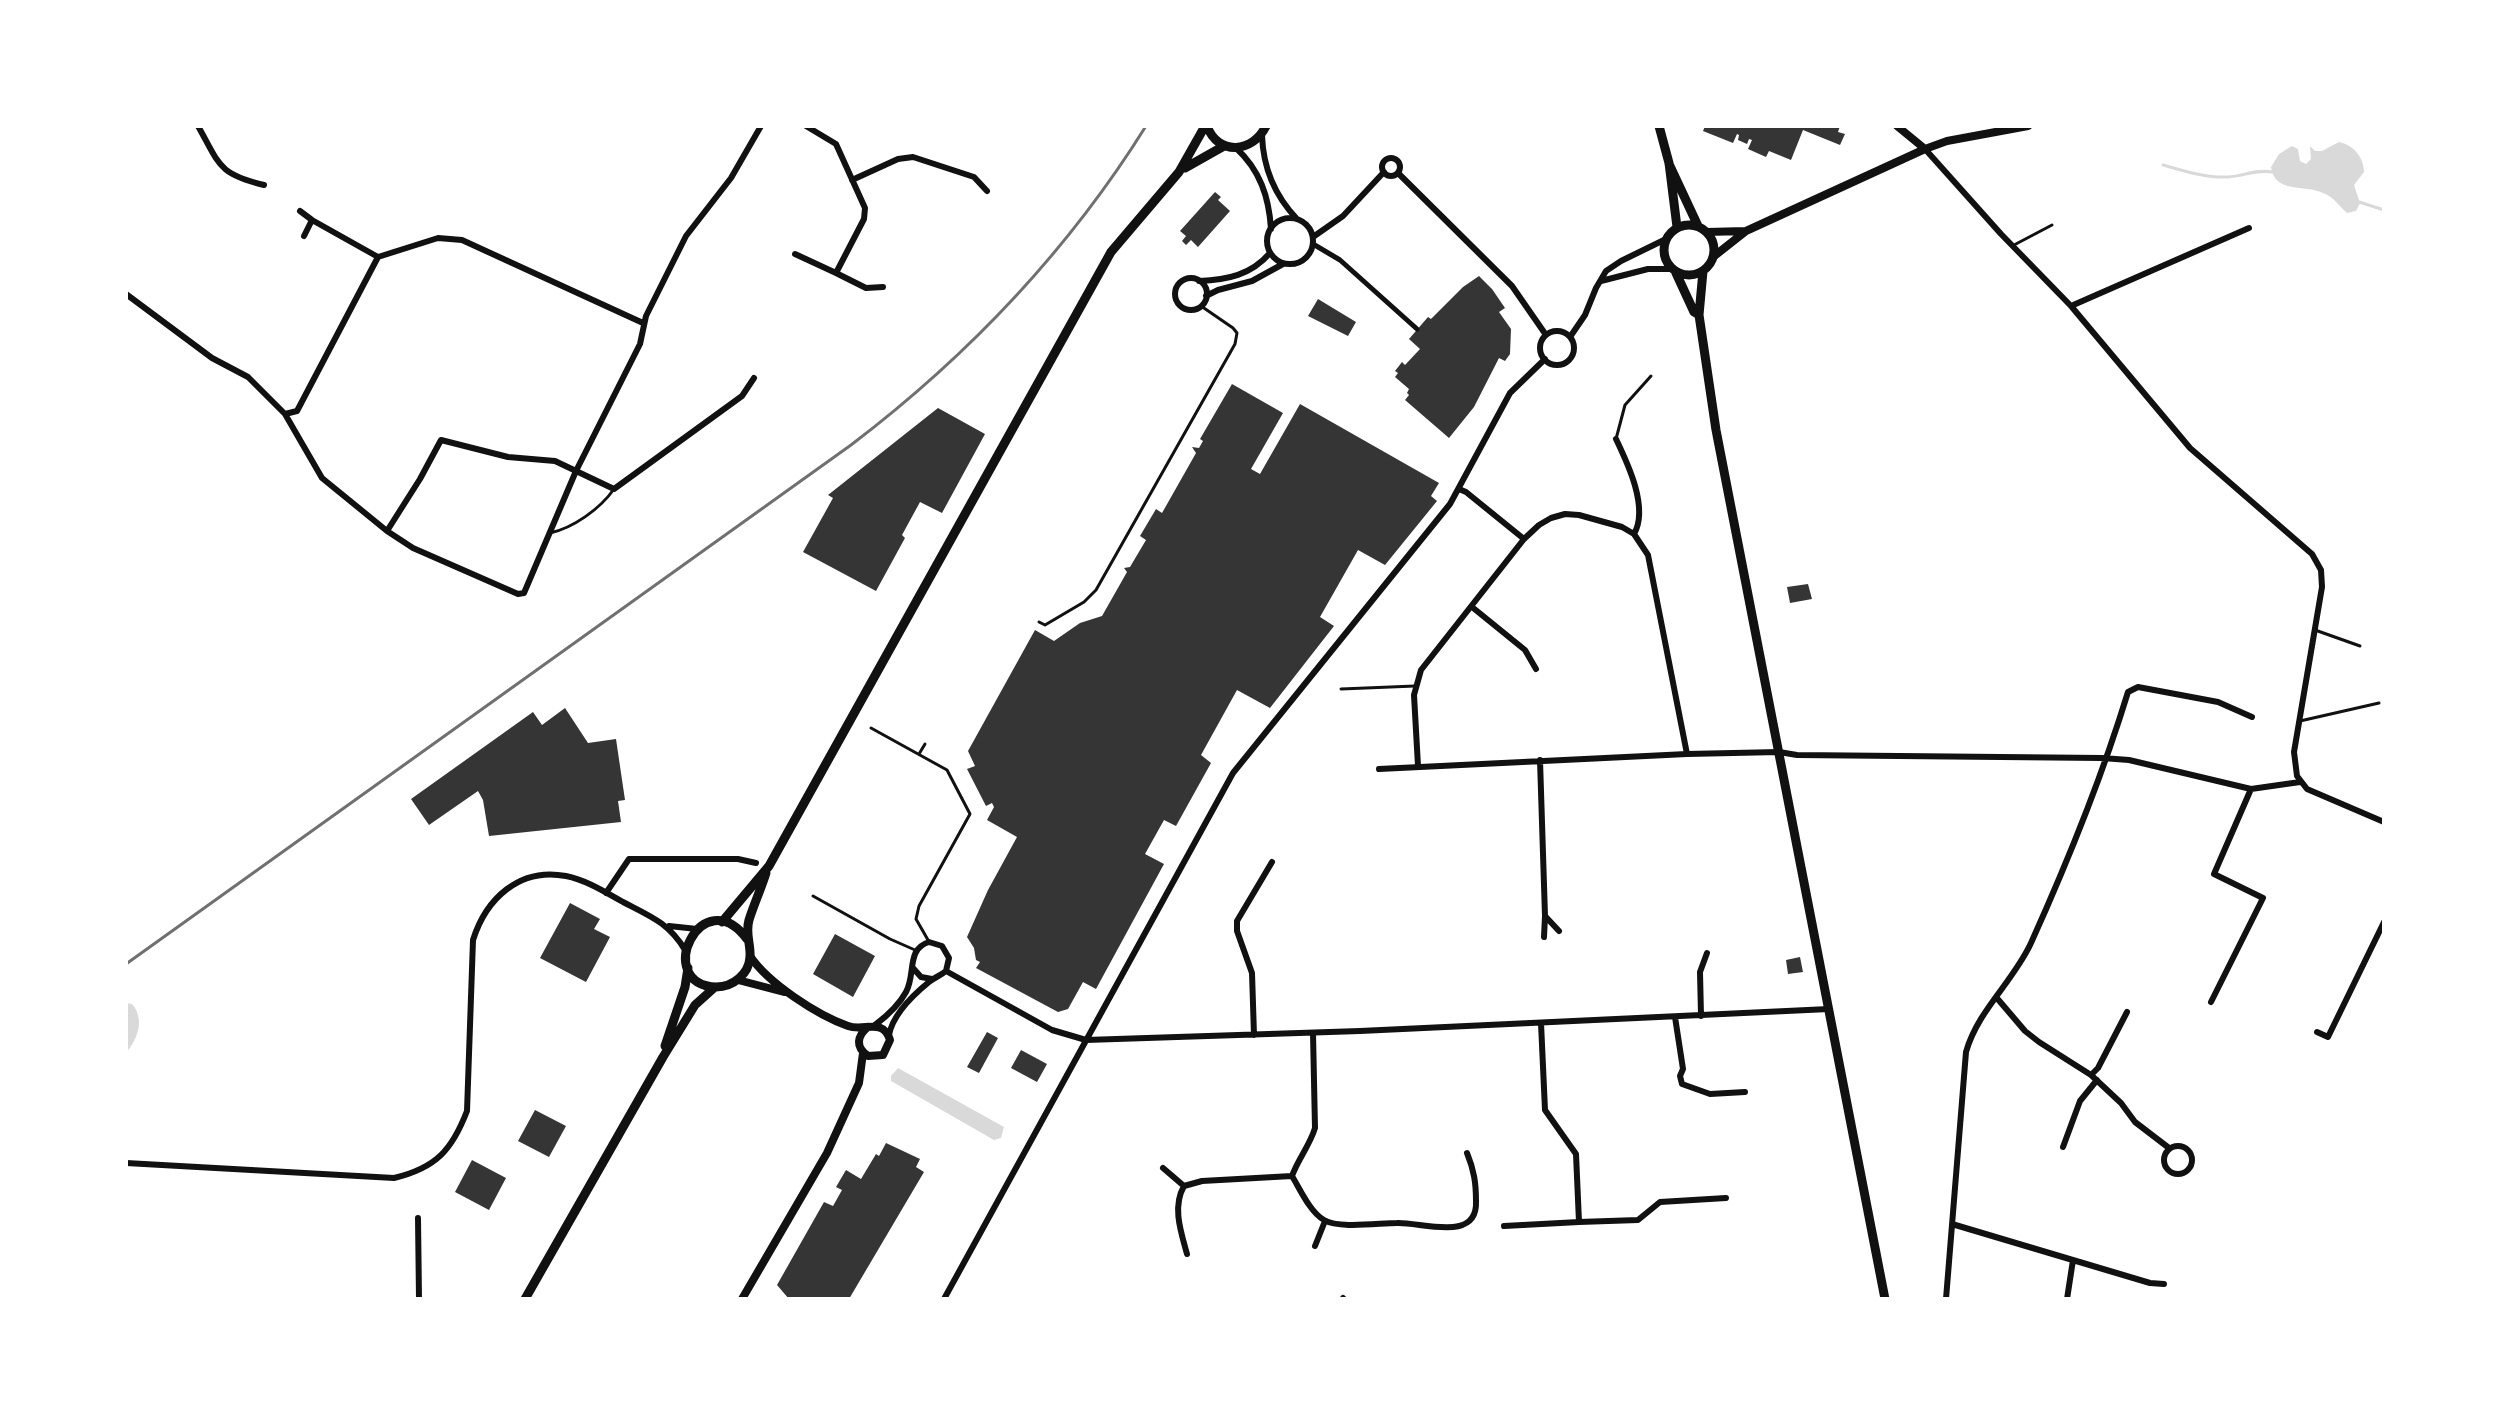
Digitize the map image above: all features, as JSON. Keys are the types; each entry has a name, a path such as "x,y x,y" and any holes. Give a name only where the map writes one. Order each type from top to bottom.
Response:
{"main road":[{"path":"688,968 701,982 715,987 738,980 748,965 749,921 769,866 1111,252 1179,172 1206,126 1214,139 1224,146 1236,148 1248,146 1264,130"},
{"path":"1659,126 1669,163 1702,229 1713,243 1713,257 1703,271 1699,315 1716,430 1885,1299"},
{"path":"1179,172 1224,146"},
{"path":"1669,163 1677,227"},
{"path":"1699,315 1694,312 1674,270 1664,258 1666,239 1677,227 1691,224 1702,229"},
{"path":"1674,270 1690,276 1703,271"},
{"path":"722,922 769,866"},
{"path":"663,1057 685,987 688,968 685,950 691,935 713,922 722,922 733,925 747,939"},
{"path":"525,1299 663,1057 695,1005 715,987"}],"street":[{"path":"198,126 221,169 234,178 264,185"},
{"path":"126,294 212,358 248,377 285,414 322,478 387,531 413,548 518,594 524,593 576,471 640,344 643,323 686,236 731,178 761,126"},
{"path":"806,126 836,144 866,212 836,273"},
{"path":"1897,126 1925,149 2071,306 2190,448 2318,562 2323,578 2294,752 2295,767 2300,782 2307,789 2384,822"},
{"path":"1713,257 1746,231 1925,149 1947,141 2028,126"},
{"path":"1264,130 1265,165 1286,208 1308,226 1313,240 1417,329"},
{"path":"1236,148 1256,171 1266,194 1271,229 1267,241 1270,253 1283,264 1291,265 1304,260 1313,240 1343,216 1384,172"},
{"path":"852,180 898,159 913,157 974,177 987,191"},
{"path":"1392,158 1399,162 1398,173 1392,176 1384,172 1382,164 1392,158"},
{"path":"1398,173 1512,286 1546,335"},
{"path":"300,211 378,257"},
{"path":"1271,229 1285,219 1297,219"},
{"path":"304,236 312,220"},
{"path":"2071,306 2249,228"},
{"path":"1702,229 1746,231"},
{"path":"285,414 297,411 378,257 438,238 462,240 643,323"},
{"path":"1570,337 1560,331 1546,335 1540,347 1545,359 1557,364 1567,361 1573,351 1570,337 1613,265 1666,239"},
{"path":"1199,281 1205,287 1206,296 1201,306 1193,310 1184,309 1177,303 1175,294 1184,280 1215,280 1247,272 1270,253"},
{"path":"795,254 866,288 883,287"},
{"path":"1206,296 1252,281 1283,264"},
{"path":"1601,281 1638,271 1674,270"},
{"path":"944,1299 1233,773 1450,504 1510,393 1545,359"},
{"path":"387,531 441,440 508,457 555,461 614,489 742,396 754,378"},
{"path":"1616,439 1631,468 1640,518 1634,534"},
{"path":"1459,489 1524,539"},
{"path":"1418,766 1415,686 1421,670 1524,539 1539,525 1565,514 1610,523 1634,534 1648,555 1687,754"},
{"path":"1472,607 1525,650 1536,669"},
{"path":"1946,1299 1966,1052 1976,1024 2010,980 2031,943 2107,758 2128,692 2138,687 2218,702 2252,717"},
{"path":"1379,769 1779,752 1797,755 2107,758 2129,760 2251,789 2300,782"},
{"path":"1540,760 1544,937"},
{"path":"2211,1002 2263,898 2214,874 2251,789"},
{"path":"606,893 629,859 738,859 756,863"},
{"path":"1254,1035 1252,973 1240,942 1237,921 1272,862"},
{"path":"126,1163 394,1178 412,1173 446,1152 459,1132 467,1111 473,940 487,909 499,893 551,874 582,880 669,926 697,929"},
{"path":"1545,916 1559,931"},
{"path":"2317,1032 2328,1037 2384,922"},
{"path":"669,926 685,950"},
{"path":"742,1299 827,1153 859,1083 862,1071 858,1040 861,1032 893,1010 906,992 915,950 929,942 942,946 949,958 946,971 932,979 902,1009 889,1035 887,1051 875,1057 862,1071"},
{"path":"1701,1016 1700,972 1707,953"},
{"path":"750,956 760,970 789,994 850,1028 861,1050 875,1057"},
{"path":"913,968 921,977 932,979"},
{"path":"946,971 1052,1030 1086,1040 1313,1033 1829,1009"},
{"path":"738,980 789,994"},
{"path":"1996,997 2039,1042 2094,1078 2121,1103 2135,1122 2169,1148 2182,1146 2187,1149 2192,1161 2186,1172 2174,1174 2168,1171 2163,1159 2169,1148"},
{"path":"2063,1147 2080,1101 2127,1012"},
{"path":"1675,1017 1683,1069 1680,1076 1682,1084 1710,1094 1745,1092"},
{"path":"1541,1023 1545,1110 1576,1154 1579,1222"},
{"path":"850,1028 881,1027 889,1035"},
{"path":"1292,1176 1297,1162 1312,1140 1315,1128 1313,1033"},
{"path":"1292,1176 1325,1221 1338,1224 1408,1222 1431,1227 1462,1226 1472,1221 1477,1212 1475,1173 1467,1153"},
{"path":"1163,1168 1184,1186"},
{"path":"1187,1254 1179,1224 1178,1196 1184,1186 1202,1181 1292,1176"},
{"path":"1504,1226 1638,1220 1660,1202 1726,1198"},
{"path":"418,1218 419,1299"},
{"path":"1315,1246 1325,1221"},
{"path":"1952,1224 2150,1283 2164,1284"},
{"path":"2067,1299 2073,1260"}],"lane":[{"path":"2014,245 2052,225"},
{"path":"1039,622 1045,625 1092,596 1235,344 1237,333 1233,328 1201,306"},
{"path":"1616,439 1625,405 1651,376"},
{"path":"549,533 564,530 607,500 614,489"},
{"path":"2315,630 2360,646"},
{"path":"1341,689 1415,686"},
{"path":"2300,721 2379,703"},
{"path":"871,728 952,775 970,814 916,914 918,925 929,942"},
{"path":"919,754 925,744"},
{"path":"813,896 915,950"}],"shaded area":[{"path":"2339,142 2357,152 2364,167 2364,172 2354,185 2360,203 2356,211 2347,213 2327,195 2284,185 2274,176 2271,167 2279,154 2292,146 2298,149 2300,161 2306,164 2311,159 2310,146 2315,151 2322,151"},
{"path":"126,1003 132,1004 139,1022 137,1035 126,1053"},
{"path":"898,1068 1004,1127 1001,1138 994,1140 891,1081"}],"building":[{"path":"1705,126 1840,126 1838,132 1845,134 1840,145 1803,130 1791,160 1769,151 1766,157 1748,149 1752,140 1749,139 1747,144 1738,140 1737,134 1733,143 1703,131"},
{"path":"1215,192 1221,197 1218,200 1230,211 1198,247 1191,240 1186,245 1182,241 1186,236 1180,231"},
{"path":"1479,276 1505,308 1499,312 1511,329 1510,354 1505,361 1499,358 1474,407 1449,438 1405,400 1409,389 1395,377 1398,373 1395,371 1420,349 1409,339 1428,317 1431,319 1463,287"},
{"path":"1318,299 1356,322 1348,336 1308,316"},
{"path":"1232,384 1283,413 1251,469 1260,474 1300,404 1439,483 1431,496 1437,501 1385,565 1358,550 1320,617 1334,626 1270,708 1237,690 1201,755 1211,763 1176,826 1164,820 1145,854 1164,864 1096,989 1083,982 1068,1009 1058,1012 976,968 980,962 976,960 974,948 967,937 1017,837 987,820 994,807 992,803 986,806 967,769 975,766 968,751 1035,630 1054,641 1080,623 1102,616 1127,572 1124,568 1130,567 1146,540 1140,536 1156,509 1162,513 1196,453 1192,447 1199,448 1203,441 1200,439"},
{"path":"938,408 985,434 942,513 920,502 902,535 905,538 876,591 803,552 833,498 828,495"},
{"path":"1808,584 1812,599 1790,603 1787,587"},
{"path":"565,708 588,743 616,739 625,800 618,801 621,822 489,836 483,800 478,791 429,825 411,799 533,712 542,725"},
{"path":"570,903 600,919 594,929 610,937 586,982 540,958"},
{"path":"835,934 875,956 853,997 813,974"},
{"path":"1800,957 1803,972 1788,974 1786,960"},
{"path":"987,1032 998,1038 979,1073 967,1067"},
{"path":"1021,1050 1047,1064 1037,1082 1011,1068"},
{"path":"535,1110 566,1126 549,1157 518,1141"},
{"path":"886,1143 920,1159 916,1167 924,1172 849,1299 789,1299 777,1285 824,1202 833,1206 842,1190 836,1187 846,1170 861,1179"},
{"path":"472,1160 506,1178 489,1210 455,1192"}],"waterway":[{"path":"2163,165 2220,177 2273,172"},
{"path":"2356,201 2384,210"}],"railway":[{"path":"126,964 851,445 894,411 1013,299 1083,216 1146,126"}]}
